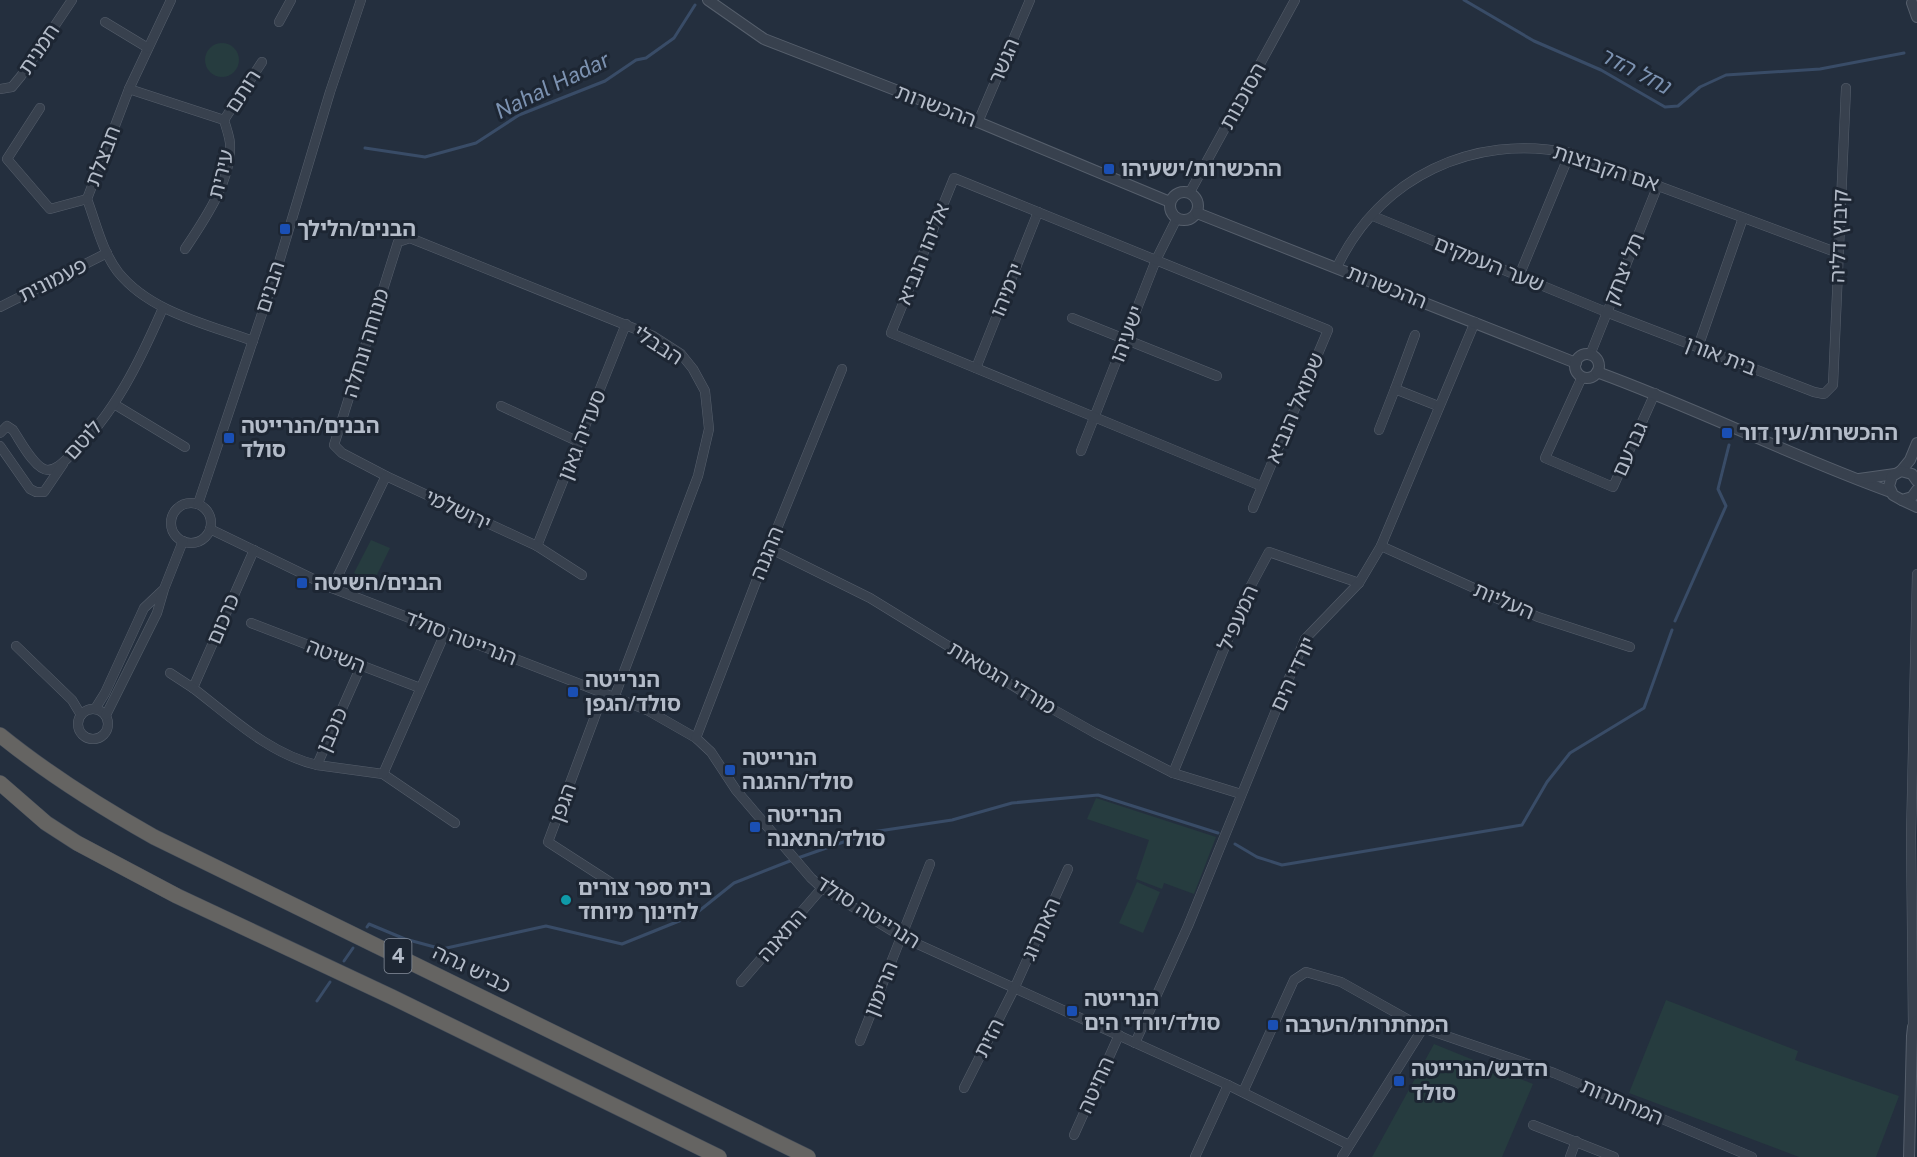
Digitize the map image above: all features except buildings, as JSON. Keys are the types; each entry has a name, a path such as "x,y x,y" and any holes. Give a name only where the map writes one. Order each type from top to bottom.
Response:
{"highway":[{"name":"כביש גהה","path":"0,735 38,766 94,803 154,837 808,1157"},
{"name":"4","path":"0,783 46,823 177,896 402,1002 719,1157"}],"street":[{"name":"חמנית","path":"0,89 12,87 21,76 72,0"},
{"name":"חבצלת","path":"171,0 129,89 87,199 107,253 118,272 139,292 163,308 253,341"},
{"path":"279,22 291,0"},
{"name":"הבנים","path":"198,504 277,269 330,92 361,0"},
{"name":"ההכשרות","path":"708,0 764,39 978,122 1170,202"},
{"name":"הגשר","path":"978,122 1030,0"},
{"name":"הסוכנות","path":"1190,192 1295,0"},
{"path":"1913,4 1917,17"},
{"path":"105,22 148,48"},
{"name":"רותם","path":"224,120 262,62"},
{"name":"קיבוץ דליה","path":"1833,385 1846,88"},
{"name":"עירית","path":"129,89 224,120 230,141 229,158 215,204 185,249"},
{"path":"40,108 8,159 50,209 87,199"},
{"name":"אם הקבוצות","path":"1338,267 1346,249 1372,216 1407,184 1432,168 1455,159 1503,148 1547,148 1570,153 1838,253"},
{"path":"1519,276 1570,153"},
{"name":"אליהו הנביא","path":"1261,486 891,333 954,178 1328,330"},
{"name":"תל יצחק","path":"1590,355 1658,185"},
{"path":"1180,192 1190,192 1197,199 1197,213 1186,220 1177,219 1171,212 1170,202 1180,192"},
{"name":"ירמיהו","path":"976,368 1038,212"},
{"name":"ההכשרות","path":"1197,213 1576,363"},
{"name":"שער העמקים","path":"1372,216 1606,312"},
{"path":"1698,347 1743,218"},
{"name":"ישעיהו","path":"1081,451 1156,260 1177,219"},
{"name":"הבבלי","path":"398,242 410,238 652,336 681,354 693,369 705,391 709,429 698,476 614,698"},
{"name":"מנוחה ונחלה","path":"334,444 398,242"},
{"name":"פעמונית","path":"0,307 107,253"},
{"name":"לוטם","path":"0,433 8,426 37,466 47,470 58,467 96,428 114,404 143,354 163,308"},
{"name":"בית אורן","path":"1606,312 1814,392 1824,394 1833,385"},
{"path":"1072,318 1217,376"},
{"name":"יורדי הים","path":"1135,1042 1188,926 1305,639 1359,583 1381,546 1475,322"},
{"name":"סעדיה גאון","path":"537,546 626,324"},
{"name":"שמואל הנביא","path":"1253,508 1328,330"},
{"path":"1379,430 1415,335"},
{"path":"1582,355 1590,355 1598,361 1597,372 1589,377 1582,376 1576,370 1576,363 1582,355"},
{"name":"ההגנה","path":"696,738 769,548 842,369"},
{"path":"1597,372 1655,393 1891,492 1895,497 1917,507"},
{"name":"גברעם","path":"1582,376 1545,458 1613,487 1655,393"},
{"path":"1395,389 1438,406"},
{"name":"לוטם","path":"114,404 184,447"},
{"path":"501,406 579,442"},
{"path":"1891,492 1890,482 1910,460 1917,443"},
{"name":"ירושלמי","path":"334,444 342,453 386,476 537,546 582,575"},
{"path":"0,446 30,489 36,492 44,492 64,462"},
{"path":"1859,479 1909,472 1917,479"},
{"path":"210,529 332,588 386,476"},
{"path":"1902,500 1912,497 1917,490"},
{"path":"185,504 198,504 204,507 210,517 210,529 207,535 196,542 183,541 173,532 171,525 174,512 185,504"},
{"path":"106,715 157,614 183,541"},
{"name":"העליות","path":"1381,546 1538,616 1630,647"},
{"name":"מורדי הגטאות","path":"769,548 870,598 1033,698 1173,773 1241,794"},
{"name":"כרכום","path":"193,688 254,550"},
{"name":"המעפיל","path":"1173,773 1247,593 1269,552 1359,583"},
{"path":"1909,1157 1915,1031 1914,837 1917,574"},
{"name":"הנרייטה סולד","path":"332,588 603,695 647,710 696,738 711,752 736,789 822,888 902,937 1228,1085 1349,1145"},
{"path":"95,709 105,693 144,609 164,589"},
{"name":"השיטה","path":"251,623 420,688"},
{"path":"383,774 446,633"},
{"path":"16,646 72,700 81,715"},
{"name":"כוכבן","path":"361,666 316,765 383,774 455,823"},
{"path":"170,672 267,744 302,762 316,765"},
{"name":"הגפן","path":"603,695 549,842 610,882"},
{"path":"95,709 106,715 108,720 105,734 96,739 82,734 78,724 85,711 95,709"},
{"name":"הרימון","path":"860,1041 930,864"},
{"name":"האתרוג","path":"1014,989 1068,869"},
{"name":"התאנה","path":"741,982 822,888"},
{"name":"המחתרות","path":"1243,1092 1294,980 1306,972 1341,982 1423,1028 1554,1073 1752,1157"},
{"name":"הזית","path":"964,1088 1014,989"},
{"path":"1342,1157 1423,1028"},
{"name":"החיטה","path":"1074,1135 1119,1035"},
{"path":"1195,1157 1228,1085"},
{"path":"1533,1125 1614,1157"},
{"path":"1570,1157 1576,1141"}],"green space":[{"path":"222,43 234,48 239,60 234,72 222,77 210,72 205,60 210,48"},
{"path":"371,540 390,548 373,583 354,573"},
{"path":"1096,798 1216,837 1194,894 1164,883 1162,889 1136,879 1149,840 1087,819"},
{"path":"1137,882 1160,892 1143,933 1119,923"},
{"path":"1666,1000 1798,1051 1795,1060 1899,1096 1876,1157 1799,1157 1629,1093"},
{"path":"1434,1044 1533,1084 1502,1157 1372,1157"}],"waterway":[{"name":"נחל הדר","path":"1464,0 1534,41 1601,70 1665,107 1678,106 1700,87 1726,75 1820,69 1904,53"},
{"name":"Nahal Hadar","path":"365,148 425,157 476,143 519,115 605,81 636,60 646,58 674,38 695,5"},
{"path":"1675,621 1726,506 1718,489 1729,445"},
{"path":"1235,844 1257,857 1282,865 1522,825 1547,782 1570,753 1644,708 1672,630"},
{"path":"367,927 369,924 405,939 442,949 546,926 622,944 694,915 734,883 795,859 872,832 952,820 1012,803 1098,795 1218,833"},
{"path":"344,961 353,948"},
{"path":"317,1001 330,982"}],"place":[{"name":"ההכשרות/ישעיהו","path":"1109,169"},
{"name":"הבנים/הלילך","path":"285,229"},
{"name":"ההכשרות/עין דור","path":"1727,433"},
{"name":"הבנים/הנרייטה סולד","path":"229,438"},
{"name":"הבנים/השיטה","path":"302,583"},
{"name":"הנרייטה סולד/הגפן","path":"573,692"},
{"name":"הנרייטה סולד/ההגנה","path":"730,770"},
{"name":"הנרייטה סולד/התאנה","path":"755,827"},
{"name":"בית ספר צורים לחינוך מיוחד","path":"566,900"},
{"name":"הנרייטה סולד/יורדי הים","path":"1072,1011"},
{"name":"המחתרות/הערבה","path":"1273,1025"},
{"name":"הדבש/הנרייטה סולד","path":"1399,1081"}]}
